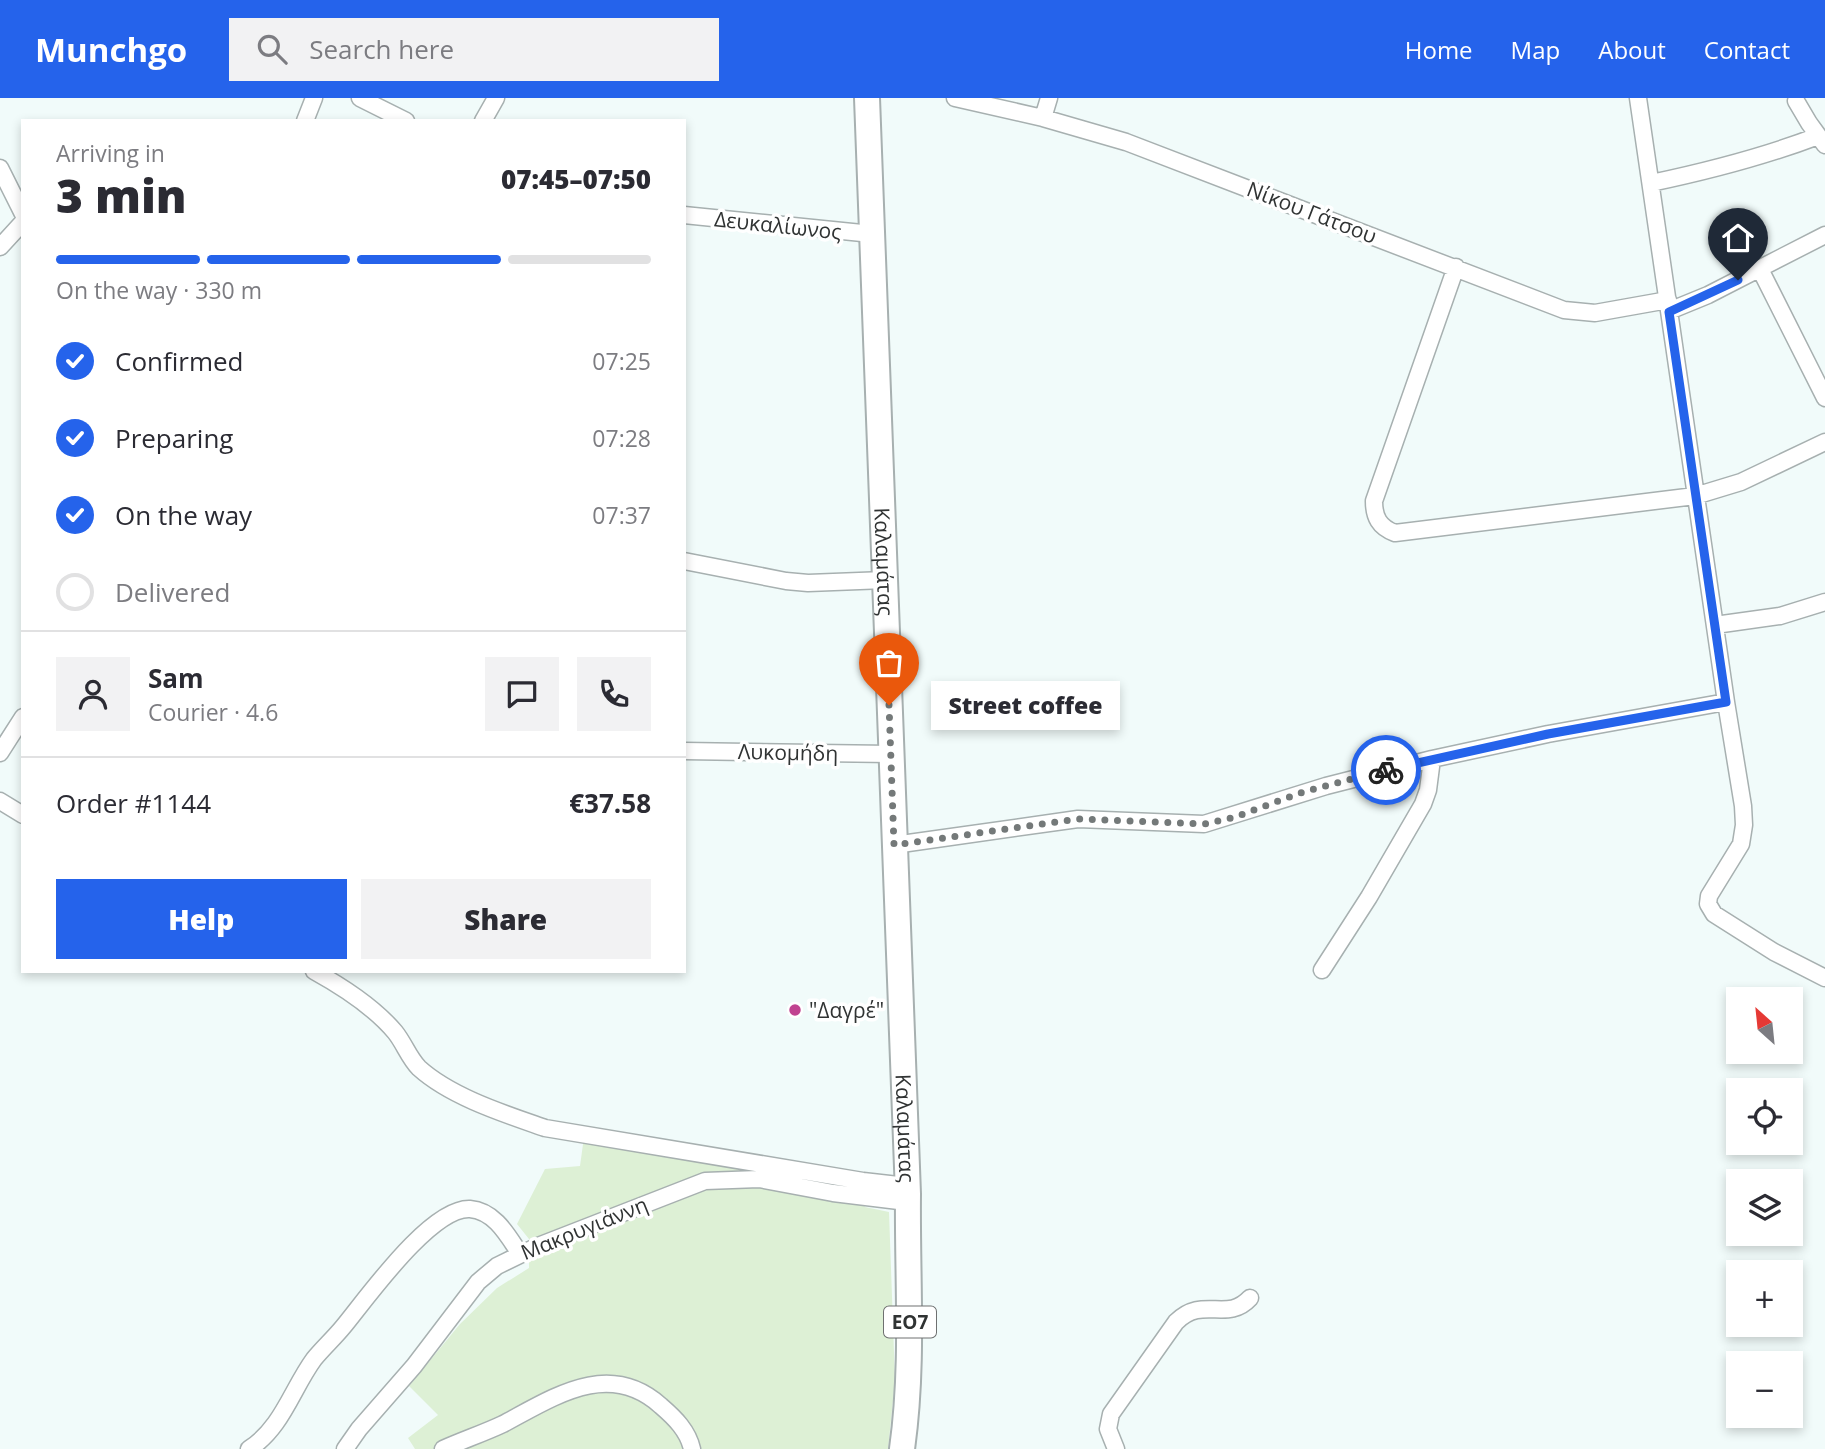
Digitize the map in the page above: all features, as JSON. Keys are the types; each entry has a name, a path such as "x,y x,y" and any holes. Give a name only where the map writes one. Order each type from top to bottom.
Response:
{"main road":[{"name":"Καλαμάτας","path":"867,98 907,1194"},
{"name":"ΕΟ7","path":"902,1449 907,1417 910,1330 907,1194"}],"street":[{"path":"305,119 314,98"},
{"path":"360,98 402,119"},
{"path":"484,119 495,98"},
{"name":"Νίκου Γάτσου","path":"955,98 1042,118 1126,142 1456,267 1543,303 1576,313 1668,306 1760,269 1825,235"},
{"path":"1042,118 1049,98"},
{"path":"1638,98 1695,496 1740,781 1744,825 1739,849 1709,897 1710,909 1764,946 1825,978"},
{"path":"1651,183 1726,167 1821,140 1796,100"},
{"path":"0,168 21,210"},
{"name":"Δευκαλίωνος","path":"686,215 872,234"},
{"path":"0,247 21,224"},
{"path":"1456,267 1374,501 1374,512 1386,530 1395,533 1695,496 1741,482 1825,442"},
{"path":"1760,269 1825,397"},
{"path":"686,561 808,583 885,580"},
{"path":"1715,625 1780,616 1825,602"},
{"path":"894,845 1078,819 1205,824 1325,786 1432,759 1548,734 1726,702"},
{"path":"0,753 21,720"},
{"name":"Λυκομήδη","path":"686,751 891,754"},
{"path":"1322,970 1369,897 1423,804 1428,790 1432,759"},
{"path":"0,801 21,814"},
{"path":"318,973 377,1014 401,1040 414,1063 435,1080 506,1115 545,1128 863,1181 907,1194"},
{"name":"Μακρυγιάννη","path":"345,1449 414,1366 478,1282 497,1266 520,1254 705,1181 759,1179 833,1193 907,1194"},
{"path":"249,1449 268,1434 315,1358 411,1245 442,1219 461,1210 471,1209 489,1216 501,1226 520,1254"},
{"path":"1116,1449 1108,1429 1111,1415 1176,1322 1191,1310 1232,1310 1250,1298"},
{"path":"443,1449 500,1425 561,1393 595,1384 627,1386 649,1396 684,1430 692,1449"}],"green space":[{"path":"584,1137 855,1184 865,1207 889,1212 895,1381 888,1449 415,1449 408,1438 438,1415 409,1386 460,1324 497,1288 529,1268 529,1239 517,1224 545,1169 580,1166"}],"way so far":[{"path":"889,705 894,845 1078,819 1205,824 1235,817 1303,792 1386,770"}],"place":[{"name":"Street coffee","path":"889,705"},
{"name":"\"Δαγρέ\"","path":"795,1010"}],"route":[{"path":"1386,770 1548,734 1726,702 1669,312 1738,280"}]}
